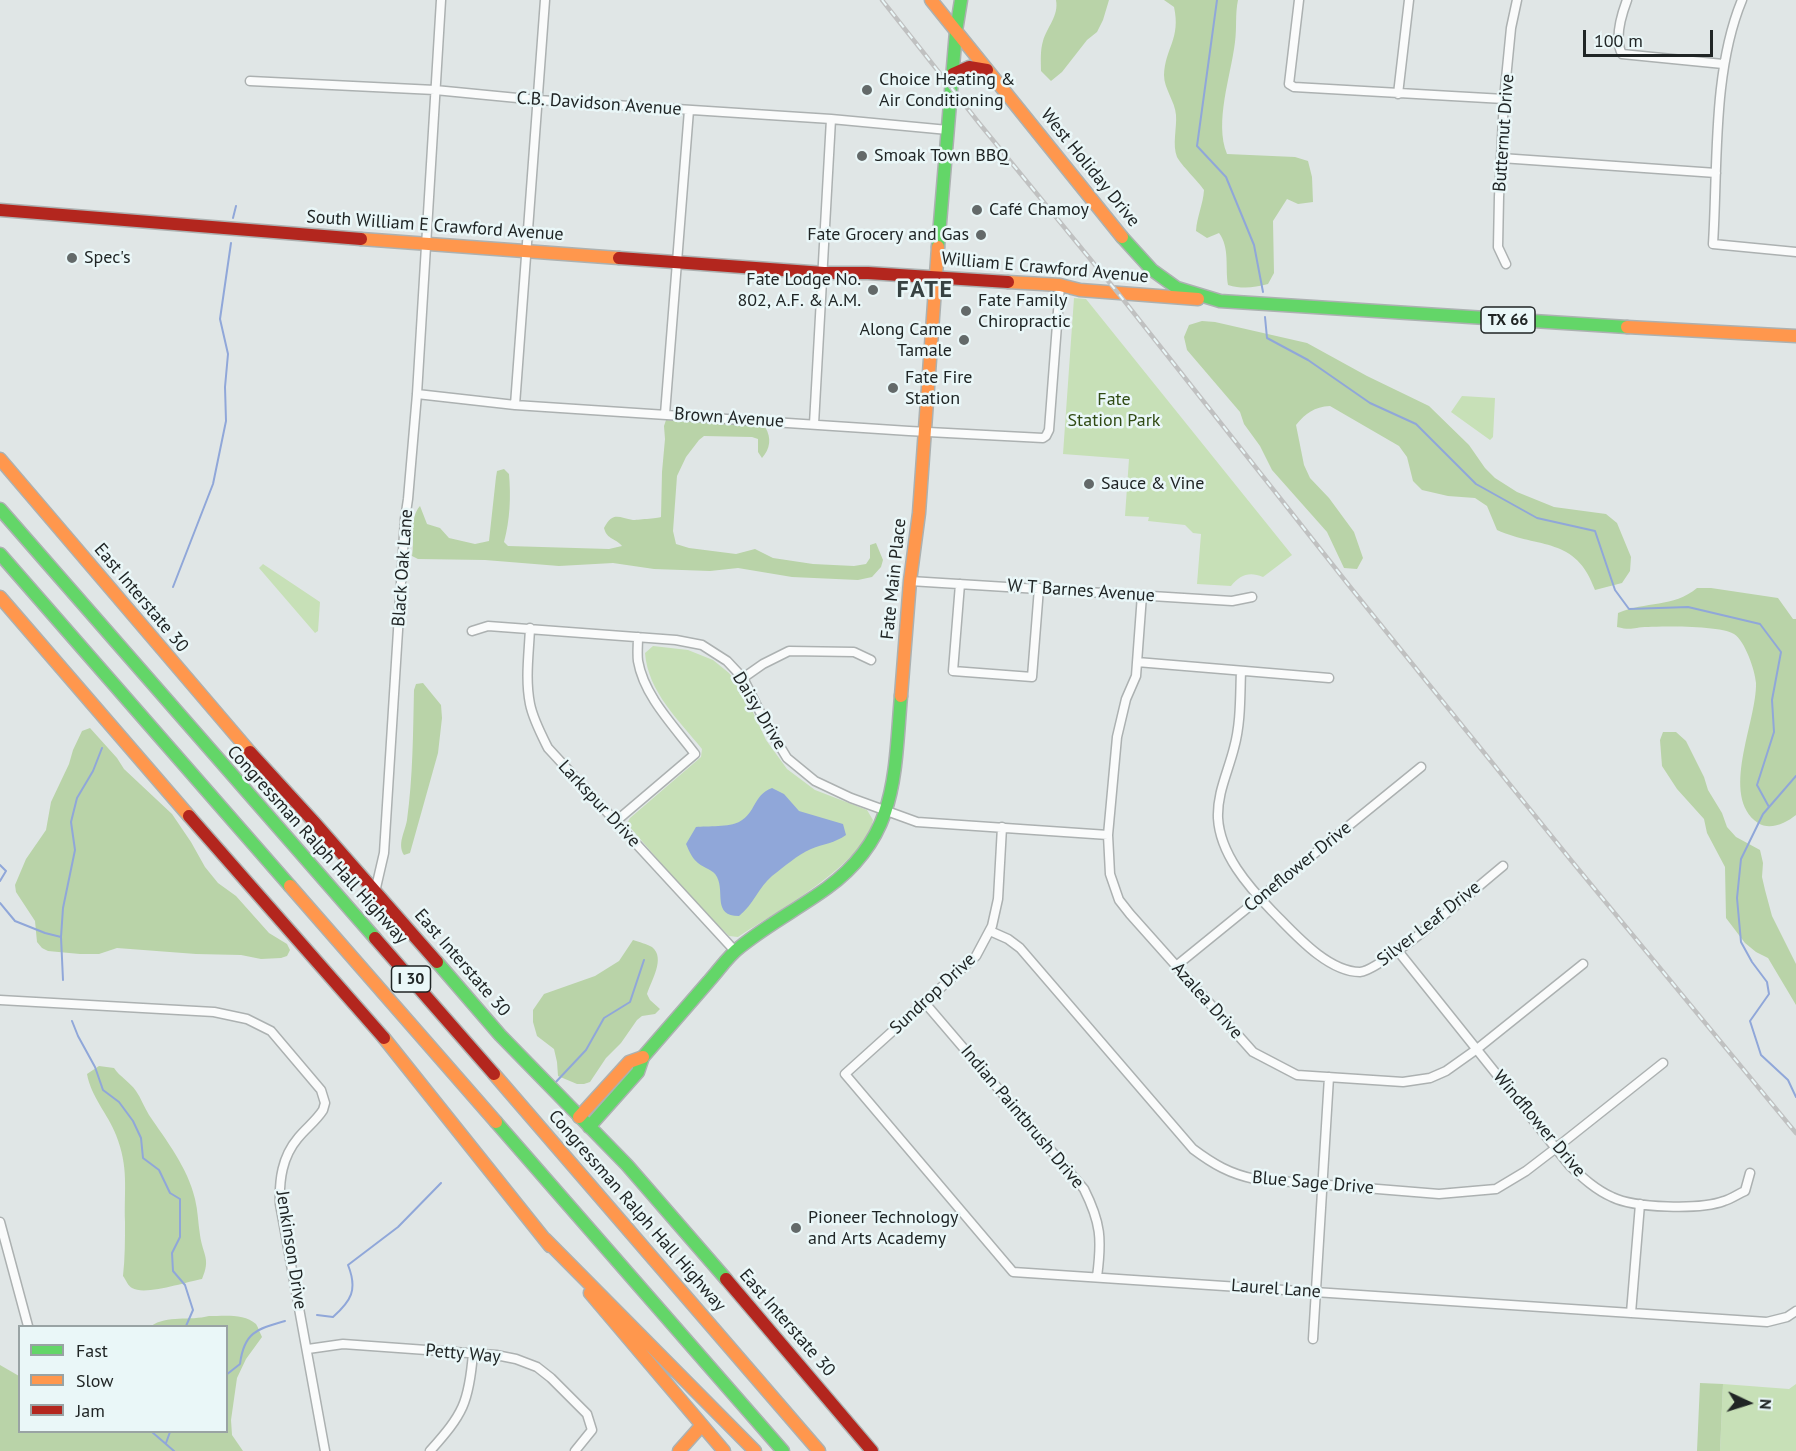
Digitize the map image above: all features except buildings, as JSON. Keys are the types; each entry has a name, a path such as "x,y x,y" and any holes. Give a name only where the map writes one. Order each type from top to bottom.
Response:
{"main road":[{"name":"West Holiday Drive","path":"931,0 1141,259 1177,288 1220,301"},
{"name":"Fate Main Place","path":"589,1127 638,1072 643,1057 735,951 768,926 827,888 850,868 869,847 886,811 894,779 910,581 920,513 935,277 956,31 961,0"},
{"path":"952,74 971,66 987,70"},
{"name":"South William E Crawford Avenue","path":"0,210 824,273 867,273"},
{"name":"William E Crawford Avenue","path":"867,273 1060,285 1080,290 1220,301"},
{"name":"TX 66","path":"1220,301 1530,322 1796,336"},
{"name":"East Interstate 30","path":"0,459 239,741 501,1035 634,1173 872,1451"},
{"name":"Congressman Ralph Hall Highway","path":"0,509 170,706 503,1083 819,1451"},
{"name":"I 30","path":"0,554 783,1451"},
{"path":"0,597 302,946 371,1021 544,1239 724,1451"},
{"name":"Fate Main Place","path":"579,1117 629,1062 643,1057"},
{"path":"544,1239 755,1451"},
{"path":"679,1451 702,1425"}],"street":[{"name":"Black Oak Lane","path":"375,892 384,853 405,519 417,394 441,0"},
{"path":"515,405 545,0"},
{"path":"1299,0 1289,84 1398,94 1504,99"},
{"path":"1398,94 1409,0"},
{"name":"Butternut Drive","path":"1506,264 1497,247 1504,99 1511,28 1517,0"},
{"path":"1627,0 1619,33 1618,46 1622,54 1723,64"},
{"path":"1742,0 1734,18 1723,64 1713,244 1796,252"},
{"name":"C.B. Davidson Avenue","path":"250,81 435,90 538,100 831,119 948,130"},
{"path":"664,414 689,110"},
{"path":"814,424 831,119"},
{"path":"1501,158 1716,173"},
{"name":"Brown Avenue","path":"417,394 515,405 1042,438 1049,430 1060,285"},
{"name":"W T Barnes Avenue","path":"910,581 1232,601 1252,597"},
{"path":"960,584 953,671 1032,677 1039,588"},
{"name":"Azalea Drive","path":"1142,595 1136,676 1126,699 1116,737 1108,835 1110,874 1119,900 1253,1052 1297,1075 1402,1082 1430,1078 1446,1071 1476,1049 1583,964"},
{"name":"Daisy Drive","path":"472,631 488,626 531,628 676,640 702,645 727,661 743,678 764,720 787,758 815,782 917,822 1108,835"},
{"name":"Larkspur Drive","path":"531,628 527,676 530,704 548,748 735,951"},
{"path":"615,822 695,754 651,695 642,676 638,660 638,637"},
{"path":"743,678 763,664 789,651 854,652 871,660"},
{"path":"1137,662 1329,678"},
{"name":"Silver Leaf Drive","path":"1241,671 1235,747 1219,795 1218,818 1221,839 1234,865 1259,898 1320,957 1359,972 1368,970 1398,951 1503,866"},
{"name":"Coneflower Drive","path":"1176,966 1421,767"},
{"name":"Sundrop Drive","path":"845,1074 976,956 990,931 998,899 1002,827"},
{"name":"Blue Sage Drive","path":"990,931 1008,939 1020,948 1193,1149 1216,1166 1237,1175 1255,1179 1439,1194 1496,1189 1526,1171 1662,1063"},
{"name":"Windflower Drive","path":"1398,951 1570,1166 1592,1186 1613,1198 1640,1204 1673,1206 1723,1202 1745,1191 1750,1173"},
{"name":"Jenkinson Drive","path":"0,1000 214,1012 247,1019 271,1031 321,1090 324,1096 323,1110 290,1148 281,1172 279,1188 325,1451"},
{"name":"Indian Paintbrush Drive","path":"926,1003 1084,1189 1096,1213 1100,1235 1097,1277"},
{"name":"Laurel Lane","path":"845,1074 1013,1272 1767,1322 1786,1317 1796,1311"},
{"path":"1313,1339 1329,1077"},
{"path":"1631,1313 1640,1204"},
{"path":"0,1222 28,1325"},
{"name":"Petty Way","path":"308,1349 343,1344 473,1353 516,1359 537,1367 552,1378 580,1406 592,1425 591,1433 575,1451"},
{"path":"430,1451 461,1413 470,1387 473,1353"}],"green space":[{"path":"1056,0 1109,0 1097,32 1087,40 1062,72 1051,81 1041,71 1041,52 1056,11"},
{"path":"1164,0 1238,0 1235,42 1223,113 1223,141 1227,154 1295,157 1308,161 1312,177 1313,202 1298,204 1287,199 1273,221 1274,273 1268,284 1248,288 1228,285 1225,245 1219,233 1207,238 1196,231 1204,190 1177,157 1176,115 1164,75 1176,27 1176,18 1174,7"},
{"name":"Fate Station Park","path":"1074,298 1086,299 1292,555 1263,577 1253,574 1245,575 1231,586 1197,584 1201,534 1193,533 1185,525 1148,521 1149,517 1125,516 1129,459 1063,454"},
{"path":"1202,321 1307,343 1429,406 1469,445 1495,478 1517,492 1554,507 1606,514 1617,523 1631,557 1630,571 1622,583 1595,590 1587,573 1567,552 1497,530 1487,506 1475,498 1448,496 1422,490 1413,481 1407,457 1399,446 1330,406 1311,411 1296,425 1304,465 1310,478 1329,498 1354,532 1363,558 1357,569 1344,568 1327,532 1272,470 1260,446 1244,424 1240,412 1187,350 1184,337 1189,325"},
{"path":"1462,396 1495,398 1493,437 1490,440 1451,412"},
{"path":"666,420 765,427 769,439 767,451 762,458 758,452 758,439 752,437 704,436 699,440 686,457 677,476 673,531 676,544 689,548 736,554 755,549 773,558 813,564 854,566 866,564 870,558 870,545 876,543 883,560 881,567 872,577 858,580 792,577 738,568 710,571 654,569 613,563 559,566 485,560 418,559 412,556 413,523 420,506 427,524 440,528 449,538 475,544 489,541 497,471 504,469 509,474 510,483 509,517 504,542 508,546 609,549 622,546 605,532 604,528 610,519 617,517 633,520 661,517"},
{"path":"263,564 320,602 318,631 315,633 259,568"},
{"path":"1697,588 1778,598 1793,619 1796,619 1796,815 1778,825 1768,826 1758,823 1747,811 1741,795 1740,777 1756,683 1749,656 1738,638 1728,631 1718,629 1617,627 1618,613 1628,609 1669,602"},
{"path":"653,646 688,650 713,660 729,673 744,693 766,740 787,769 815,790 867,810 873,820 866,837 854,853 836,870 816,886 738,937 729,936 697,905 629,826 630,818 701,757 702,749 666,705 652,680 645,653"},
{"path":"423,683 441,705 442,718 438,753 410,853 404,855 401,842 407,820 410,788 414,690 416,684"},
{"path":"90,728 124,769 172,814 205,867 218,883 236,896 269,933 287,944 290,950 287,956 261,959 241,955 117,948 99,954 80,954 48,951 42,948 37,942 35,921 16,892 15,885 26,859 46,830 51,802 82,731"},
{"path":"1663,732 1676,732 1686,741 1727,827 1736,837 1760,850 1763,863 1762,877 1772,916 1796,964 1796,1005 1768,958 1745,943 1726,918 1725,867 1707,833 1704,819 1677,789 1662,766 1660,740"},
{"path":"633,940 652,947 658,957 647,994 660,1009 655,1014 642,1016 637,1020 590,1082 577,1084 558,1076 554,1049 537,1036 533,1022 533,1010 544,994 595,976 619,961"},
{"path":"99,1066 114,1068 134,1088 187,1176 195,1199 206,1257 202,1279 166,1288 138,1290 132,1288 123,1276 125,1188 123,1158 116,1135 89,1082 87,1074"},
{"path":"202,1317 246,1318 256,1324 262,1337 246,1359 237,1378 231,1420 232,1435 243,1451 0,1451 0,1365 18,1375 18,1433 228,1433 228,1325 153,1325 164,1320"},
{"path":"1700,1383 1723,1384 1720,1451 1697,1451"},
{"path":"1723,1384 1789,1389 1796,1384 1796,1451 1720,1451"}],"water":[{"path":"772,788 784,794 799,811 843,824 846,835 811,849 796,858 767,880 739,916 731,915 722,908 717,877 696,861 686,844 696,827 724,826 739,822 749,814 761,795"}],"waterway":[{"path":"1217,0 1197,146 1226,177 1254,245 1263,292"},
{"path":"233,218 236,206"},
{"path":"173,587 213,484 226,421 225,387 228,354 220,319 231,243"},
{"path":"1265,317 1267,338 1308,360 1370,403 1416,424 1476,484 1537,518 1595,531 1615,590 1629,609 1688,607 1760,624 1781,652 1772,700 1774,732 1757,785 1769,807"},
{"path":"61,937 63,908 75,850 71,822 77,798 93,771 102,748"},
{"path":"1796,776 1763,814 1741,859 1737,898 1741,942 1767,982 1769,994 1750,1021 1761,1055 1788,1080 1796,1097"},
{"path":"0,865 6,871 0,881"},
{"path":"0,903 15,921 61,937 63,980"},
{"path":"554,1084 586,1050 604,1018 630,1002 644,960"},
{"path":"72,1021 95,1067 103,1090 119,1102 133,1121 141,1138 143,1158 159,1170 170,1193 180,1199 180,1237 172,1253 173,1271 185,1285 193,1310 186,1325"},
{"path":"317,1315 333,1317 339,1311 351,1294 352,1281 348,1265 398,1227 441,1183"},
{"path":"228,1373 240,1364 249,1338 260,1330 285,1321"},
{"path":"153,1433 174,1451"},
{"path":"166,1443 170,1433"}],"railway":[{"path":"882,0 1351,588 1796,1133"}],"traffic: fast":[{"path":"938,247 956,31 961,0"},
{"path":"1122,237 1152,270 1177,288 1220,301 1627,327"},
{"path":"0,509 375,938"},
{"path":"0,554 290,886"},
{"path":"589,1127 638,1072 643,1057 732,955 761,931 827,888 850,868 868,847 880,825 888,802 893,778 901,696"},
{"path":"437,962 500,1035 627,1165 726,1279"},
{"path":"496,1122 783,1451"}],"traffic: slow":[{"path":"931,0 1122,237"},
{"path":"361,239 619,258"},
{"path":"901,696 910,581 919,513 938,247"},
{"path":"1008,282 1198,299"},
{"path":"1627,327 1796,336"},
{"path":"0,459 250,752"},
{"path":"0,597 189,816"},
{"path":"290,886 496,1122"},
{"path":"384,1038 550,1246"},
{"path":"579,1117 629,1062 643,1057"},
{"path":"494,1074 819,1451"},
{"path":"545,1239 755,1451"},
{"path":"590,1293 724,1451"},
{"path":"679,1451 702,1425"}],"traffic: jam":[{"path":"953,74 969,67 987,70"},
{"path":"0,210 361,239"},
{"path":"619,258 824,273 868,273 1008,282"},
{"path":"250,752 437,962"},
{"path":"189,816 384,1038"},
{"path":"375,938 494,1074"},
{"path":"726,1279 872,1451"}],"place":[{"name":"Choice Heating & Air Conditioning","path":"867,90"},
{"name":"Smoak Town BBQ","path":"862,156"},
{"name":"Café Chamoy","path":"977,210"},
{"name":"Fate Grocery and Gas","path":"981,235"},
{"name":"Spec's","path":"72,258"},
{"name":"Fate Lodge No. 802, A.F. & A.M.","path":"873,290"},
{"name":"Fate Family Chiropractic","path":"966,311"},
{"name":"Along Came Tamale","path":"964,340"},
{"name":"Fate Fire Station","path":"893,388"},
{"name":"Sauce & Vine","path":"1089,484"},
{"name":"Pioneer Technology and Arts Academy","path":"796,1228"}],"district":[{"name":"FATE","path":"925,290"}]}
